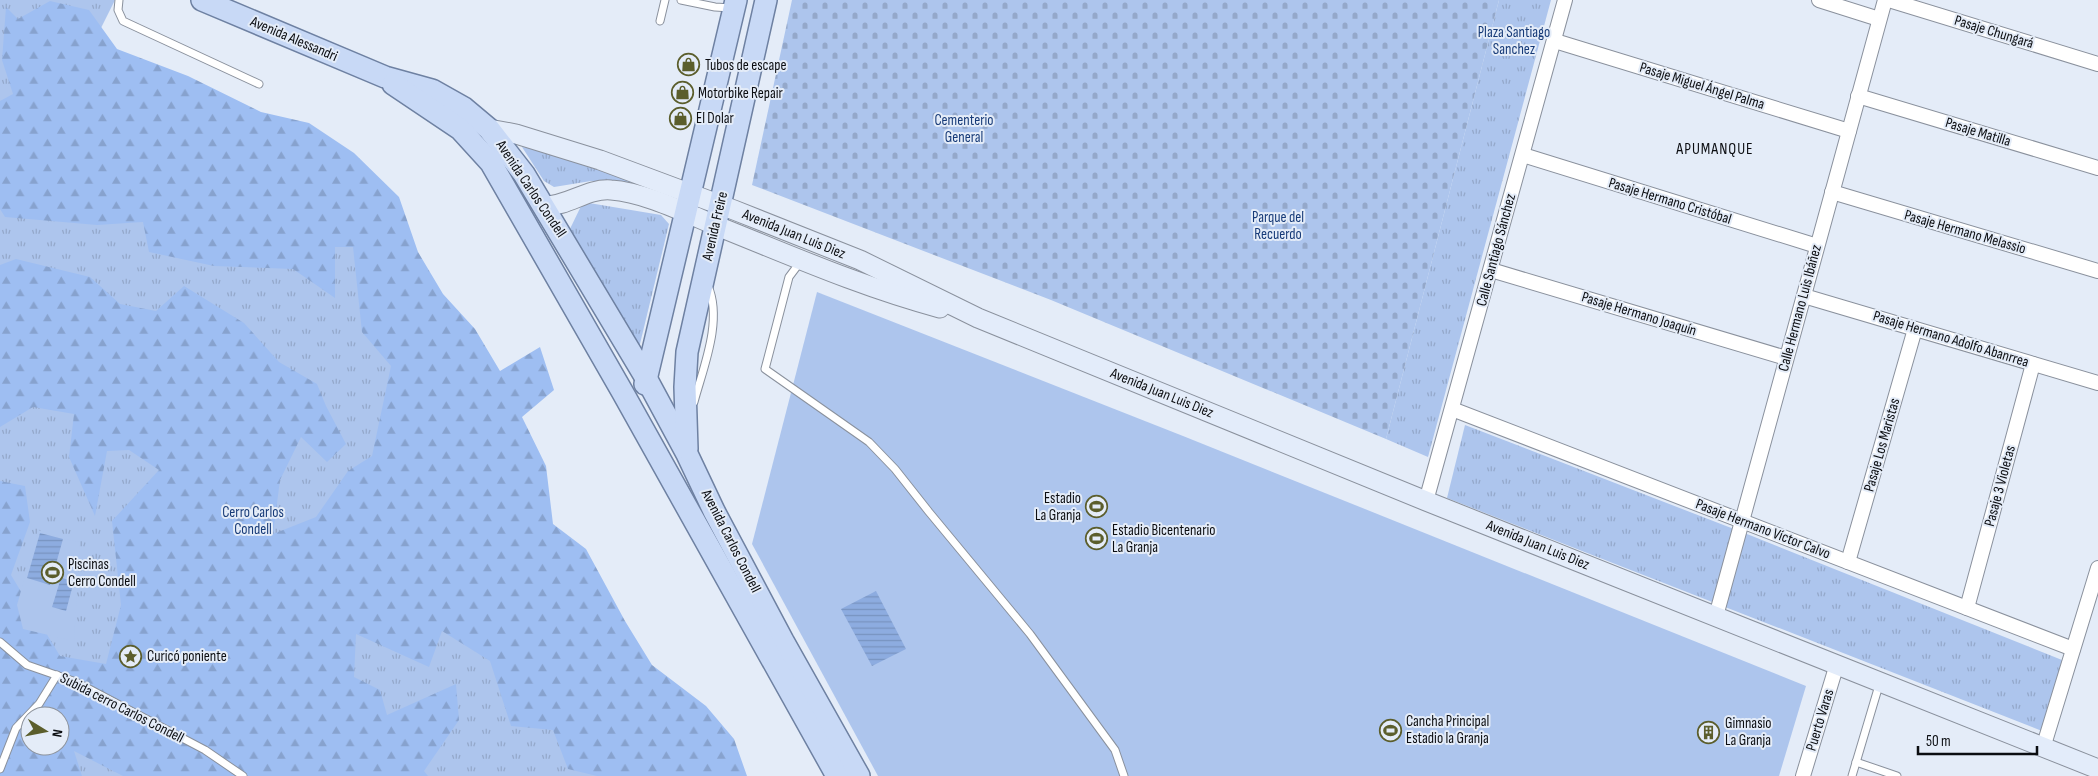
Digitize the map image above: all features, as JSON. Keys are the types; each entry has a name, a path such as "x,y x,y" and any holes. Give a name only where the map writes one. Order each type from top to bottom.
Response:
{"main road":[{"name":"Avenida Alessandri","path":"202,0 385,78"},
{"name":"Avenida Freire","path":"687,454 686,362 766,0"},
{"path":"641,426 646,378 735,4"},
{"name":"Avenida Carlos Condell","path":"385,78 410,83 442,95 470,112 489,129 512,156 545,206 646,378 687,454 782,641 859,776"},
{"name":"Avenida Carlos Condell","path":"385,78 407,95 447,119 470,138 491,163 837,776"},
{"name":"Avenida Juan Luis Diez","path":"489,129 548,143 687,202 715,225 802,261 894,294 978,318"},
{"name":"Avenida Juan Luis Diez","path":"545,206 555,206 592,190 611,190 687,202 720,204 860,260 978,318 1426,501 2098,769"},
{"path":"507,191 526,201 545,206"}],"street":[{"name":"Calle Santiago Sánchez","path":"1426,501 1566,0"},
{"path":"1819,0 1880,19"},
{"name":"Calle Hermano Luis Ibáñez","path":"1716,616 1885,0"},
{"name":"Pasaje Chungará","path":"1889,0 2098,64"},
{"name":"Pasaje Miguel Ángel Palma","path":"1554,41 1849,131"},
{"name":"Pasaje Matilla","path":"1858,96 2098,168"},
{"name":"Pasaje Hermano Cristóbal","path":"1523,155 1817,246"},
{"name":"Pasaje Hermano Melassio","path":"1832,192 2098,271"},
{"name":"Pasaje Hermano Joaquín","path":"1491,270 1786,358"},
{"name":"Pasaje Hermano Adolfo Abanrrea","path":"1804,296 2098,383"},
{"name":"Pasaje Los Maristas","path":"1848,562 1916,329"},
{"name":"Pasaje 3 Violetas","path":"1967,608 2032,364"},
{"name":"Pasaje Hermano Víctor Calvo","path":"1452,409 2073,649"},
{"path":"2043,748 2098,568"},
{"name":"Puerto Varas","path":"1802,776 1837,664"}],"lane":[{"path":"119,0 118,10 123,21 259,84"},
{"path":"660,21 665,0"},
{"path":"681,0 715,7 735,4"},
{"path":"802,261 789,277 764,369 869,442 895,469 1047,657 1115,750 1124,776"},
{"name":"Subida cerro Carlos Condell","path":"0,642 27,665 76,682 206,750 243,776"},
{"path":"0,769 16,728 39,704 57,675"},
{"path":"1852,776 1880,682"},
{"path":"1856,762 1897,776"}],"green space":[{"name":"Cerro Carlos Condell","path":"0,0 115,0 88,54 358,179 678,776 0,776"},
{"path":"792,0 1499,0 1386,439 1051,300 752,185"},
{"name":"Plaza Santiago Sanchez","path":"1499,0 1551,0 1428,457 1386,439"},
{"name":"Cerro Carlos Condell","path":"50,1 89,10 117,49 188,76 261,112 309,123 354,153 399,197 418,252 443,294 475,329 500,371 540,347 554,390 522,417 546,466 553,524 586,549 625,621 652,665 706,706 734,739 747,776 597,776 568,769 553,730 511,726 490,661 442,631 429,667 356,634 354,677 380,690 387,715 456,684 459,720 424,771 428,776 123,776 74,751 82,776 0,776 0,481 25,486 30,522 11,575 60,656 106,664 121,605 112,521 159,470 129,450 107,451 95,516 69,457 74,414 33,407 0,427 0,265 16,259 90,277 120,304 156,311 184,286 244,323 279,362 317,384 346,444 327,462 301,437 280,480 273,534 316,517 348,471 372,456 391,366 362,332 353,247 335,247 335,298 293,269 214,266 149,252 143,222 97,225 5,217 0,209 0,101 13,94 2,60 6,7 18,19"},
{"path":"522,147 539,149 635,180 639,184 591,181 554,187 544,181"},
{"path":"583,202 661,215 669,224 639,348 568,233"},
{"name":"Estadio Bicentenario La Granja","path":"817,292 1183,436 1806,686 1779,776 878,776 752,544"},
{"path":"1465,425 1752,536 2062,660 2042,731 1447,498"},
{"name":"Piscinas Cerro Condell","path":"38,530 63,539 80,542 74,641 23,629 17,605"}],"shaded area":[{"path":"40,533 63,539 50,585 27,578"},
{"path":"61,578 74,581 66,611 52,607"},
{"path":"876,591 906,649 872,666 841,609"}],"place":[{"name":"Tubos de escape","path":"689,65"},
{"name":"Motorbike Repair","path":"682,93"},
{"name":"El Dolar","path":"680,118"},
{"name":"Estadio La Granja","path":"1097,507"},
{"name":"Estadio Bicentenario La Granja","path":"1096,539"},
{"name":"Piscinas Cerro Condell","path":"52,573"},
{"name":"Curicó poniente","path":"131,656"},
{"name":"Cancha Principal Estadio la Granja","path":"1390,730"},
{"name":"Gimnasio La Granja","path":"1709,732"}],"district":[{"name":"APUMANQUE","path":"1715,149"}],"park label":[{"name":"Cementerio General","path":"964,128"},
{"name":"Parque del Recuerdo","path":"1278,226"}]}
